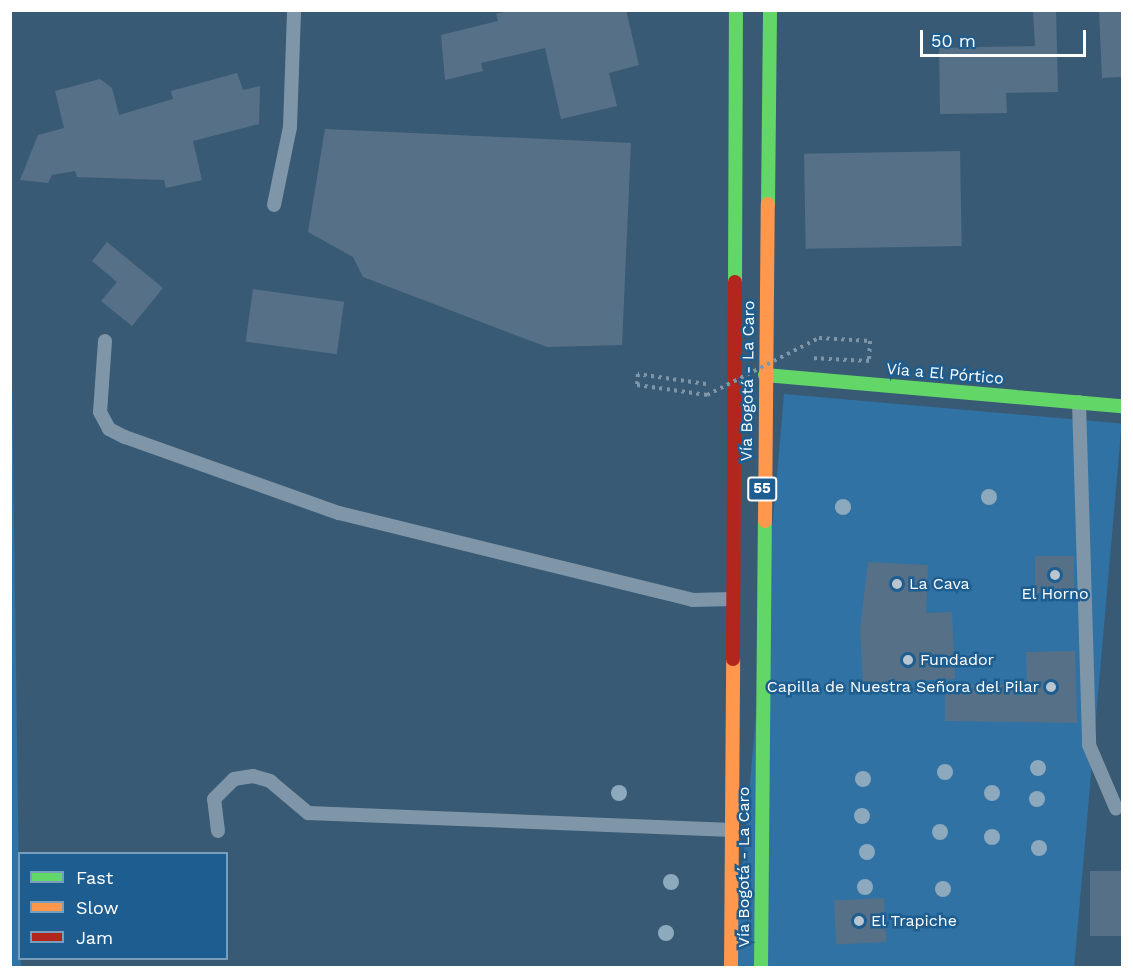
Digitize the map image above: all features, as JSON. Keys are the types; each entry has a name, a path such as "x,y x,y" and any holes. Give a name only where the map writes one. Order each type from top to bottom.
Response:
{"main road":[{"name":"Vía Bogotá - La Caro","path":"731,968 736,10"},
{"name":"Vía Bogotá - La Caro","path":"761,968 770,10"},
{"name":"Vía a El Pórtico","path":"765,375 1122,406"}],"lane":[{"path":"274,205 290,127 294,10"},
{"path":"105,341 100,412 109,429 125,437 339,513 692,600 733,599"},
{"path":"1079,402 1089,745 1116,808"},
{"path":"218,831 214,799 234,779 253,776 270,781 308,813 732,830"}],"path":[{"path":"706,384 638,374 637,385 707,395 819,338 870,341 869,361 810,358"}],"shaded area":[{"path":"10,229 18,960 20,960 22,968 10,967"},
{"path":"784,394 1122,424 1074,968 759,968 734,966"}],"building":[{"path":"511,10 626,10 639,65 609,73 617,106 561,119 545,48 481,63 483,71 445,80 441,35 498,21 496,14"},
{"path":"1033,10 1056,10 1058,92 1006,93 1007,113 940,114 939,48 1035,46"},
{"path":"1099,10 1122,10 1122,77 1102,78"},
{"path":"237,73 243,90 260,86 259,124 193,141 202,180 166,188 164,180 77,177 75,171 52,175 48,183 20,180 38,135 64,128 55,91 100,79 112,88 119,115 173,99 171,91"},
{"path":"325,129 631,143 622,345 547,347 363,277 353,257 308,232"},
{"path":"960,151 962,246 806,249 804,154"},
{"path":"107,242 163,288 132,326 101,301 117,282 92,261"},
{"path":"253,289 344,302 337,354 246,341"},
{"name":"El Horno","path":"1035,556 1074,556 1074,593 1035,593"},
{"path":"868,562 928,565 926,613 952,612 955,679 863,683 860,630"},
{"path":"1075,651 1077,723 945,721 945,685 1027,685 1026,652"},
{"path":"1090,871 1122,871 1122,936 1090,936"},
{"name":"El Trapiche","path":"884,898 886,942 836,945 834,901"}],"traffic: fast":[{"path":"735,282 736,10"},
{"path":"768,204 770,10"},
{"path":"765,375 1122,406"},
{"path":"761,968 765,521"}],"traffic: slow":[{"path":"765,521 768,204"},
{"path":"731,968 733,659"}],"traffic: jam":[{"path":"733,659 735,282"}],"place":[{"name":"El Horno","path":"1055,575"},
{"name":"La Cava","path":"897,584"},
{"name":"Fundador","path":"908,660"},
{"name":"Capilla de Nuestra Señora del Pilar","path":"1051,687"},
{"name":"El Trapiche","path":"859,921"}]}
